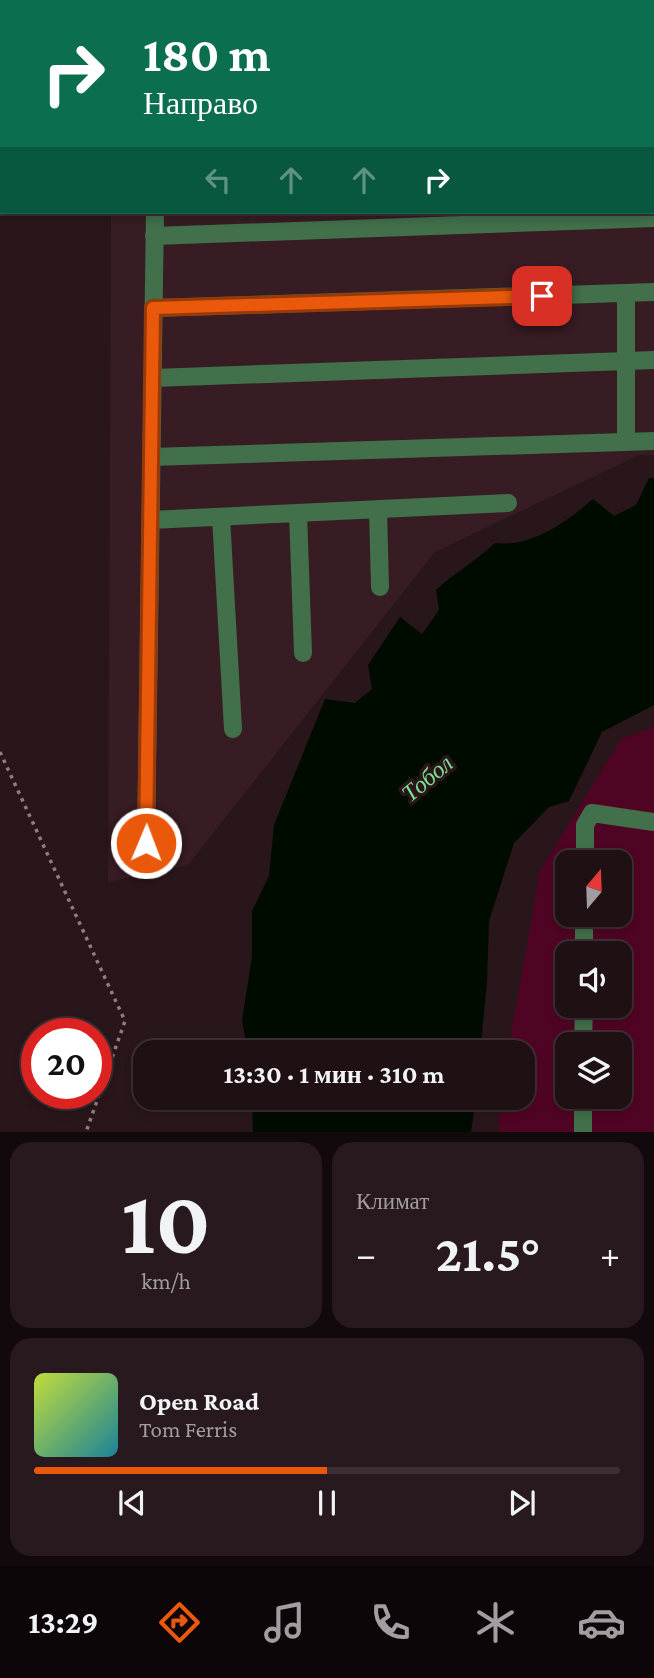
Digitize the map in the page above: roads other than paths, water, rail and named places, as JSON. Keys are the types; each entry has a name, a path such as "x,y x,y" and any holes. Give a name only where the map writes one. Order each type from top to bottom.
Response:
{"street":[{"path":"146,843 155,214"},
{"path":"155,236 654,218"},
{"path":"153,308 654,292"},
{"path":"626,293 626,442"},
{"path":"153,378 654,360"},
{"path":"151,457 654,440"},
{"path":"151,520 508,503"},
{"path":"378,509 380,587"},
{"path":"298,513 303,653"},
{"path":"221,517 233,729"},
{"path":"585,850 585,825 592,813 654,822"},
{"path":"583,1109 583,1132"}],"water":[{"name":"Тобол","path":"649,478 654,478 654,705 602,732 569,801 549,807 514,843 489,921 481,1040 246,1040 242,1020 252,957 252,911 269,876 274,825 325,699 355,703 372,689 368,665 400,617 422,634 439,610 436,590 495,543 521,541 547,532 593,499 614,516 636,505"},
{"path":"252,1110 474,1110 471,1132 253,1132"}]}
